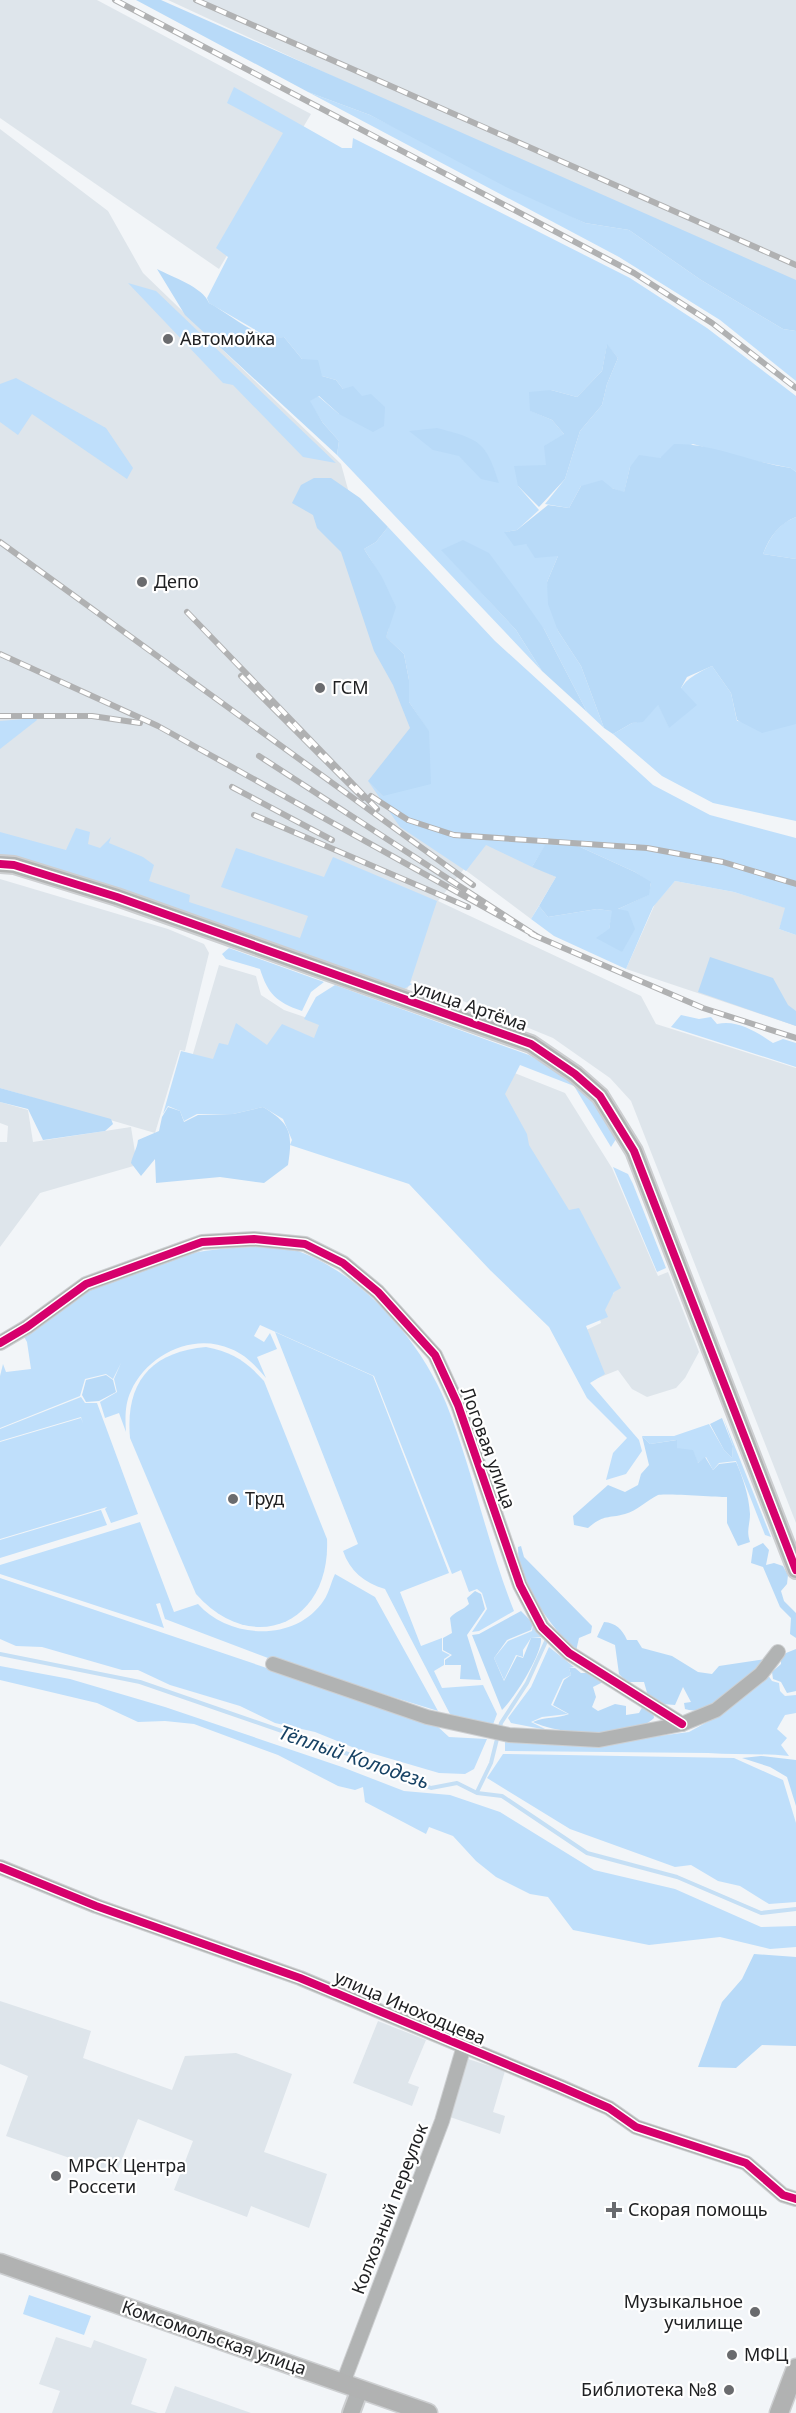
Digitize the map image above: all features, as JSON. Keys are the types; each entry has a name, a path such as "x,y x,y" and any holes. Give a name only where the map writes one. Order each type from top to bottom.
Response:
{"main road":[{"name":"Комсомольская улица","path":"1,2265 428,2413"},
{"path":"779,2413 796,2368"}],"street":[{"name":"улица Артёма","path":"0,864 14,865 117,897 531,1044 576,1074 600,1096 634,1151 796,1570"},
{"name":"Логовая улица","path":"0,1343 27,1327 86,1284 202,1242 254,1239 305,1244 333,1258 378,1292 435,1355 458,1405 520,1585 542,1628 555,1641 681,1724"},
{"path":"273,1664 427,1717 509,1735 599,1740 681,1724 716,1710 761,1674 778,1652"},
{"name":"улица Иноходцева","path":"0,1868 96,1906 300,1978 609,2108 636,2127 746,2163 783,2195 796,2199"},
{"name":"Колхозный переулок","path":"352,2386 442,2121 464,2046"},
{"path":"351,2413 352,2386"}],"shaded area":[{"path":"0,0 97,0 311,114 219,269 0,118"},
{"path":"136,0 161,0 796,280 796,331 783,329 701,280 629,230 585,223 506,187 370,115 308,92"},
{"path":"168,0 796,0 796,291"},
{"path":"234,87 342,148 352,148 353,138 630,278 707,328 796,396 796,472 791,468 745,459 693,444 660,458 630,467 624,493 612,488 581,486 569,508 545,504 565,479 580,431 602,405 607,384 618,358 607,345 602,371 577,397 551,390 531,411 552,420 564,434 547,465 518,486 539,510 517,530 505,532 526,544 558,556 547,582 558,631 581,666 604,728 587,712 544,629 442,550 516,630 542,671 337,455 339,441 323,423 309,401 318,396 339,414 362,397 343,389 336,380 322,376 302,359 284,337 271,339 209,303 207,298 228,257 216,248 283,133 227,103"},
{"path":"308,92 370,115 585,223 629,230 701,280 783,329 796,331 796,381 720,320 619,257"},
{"path":"0,129 108,211 143,273 341,464 415,732 484,843 556,877 531,919 464,869 438,901 641,996 656,1024 796,1068 796,1523 631,1101 610,1078 553,1038 412,980 405,993 0,860"},
{"path":"157,269 194,287 206,297 209,303 245,326 265,335 284,337 302,359 318,360 322,376 336,380 343,389 353,386 362,396 371,394 385,407 384,426 373,432 339,414 319,396 310,401 323,423 339,441 337,455 185,315"},
{"path":"128,283 156,291 336,463 303,457 233,385 223,383"},
{"path":"607,344 618,358 607,384 602,405 580,431 565,479 539,507 518,486 514,466 546,465 544,446 564,434 552,420 530,411 529,392 551,390 577,397 602,371"},
{"path":"16,378 106,428 133,468 127,479 32,414 18,435 0,422 0,384"},
{"path":"437,428 463,435 479,444 490,458 499,483 481,479 459,456 433,450 409,431"},
{"path":"674,444 718,450 791,468 796,472 796,517 776,531 763,554 796,559 796,724 762,733 737,720 731,693 712,666 687,677 681,688 697,705 669,728 658,705 643,722 632,723 613,734 604,728 581,666 558,631 548,604 547,582 558,556 535,558 526,544 514,546 504,532 517,530 548,505 569,508 581,486 602,480 612,488 624,492 630,467 639,455 660,458"},
{"path":"314,478 331,478 360,498 388,527 376,542 364,549 382,577 396,607 386,637 404,654 409,680 409,702 429,731 431,784 383,796 368,781 410,728 393,685 374,651 341,552 317,528 313,515 292,503 301,485"},
{"path":"796,517 796,559 763,554 775,532 784,523"},
{"path":"388,527 495,641 653,785 710,815 796,838 796,935 779,929 785,908 734,892 675,881 653,907 626,969 554,936 531,919 539,906 548,917 597,909 613,911 609,929 622,952 616,910 648,895 651,883 635,872 578,846 545,846 532,867 486,845 466,871 400,827 368,781 383,796 429,732 409,702 409,680 404,654 386,637 390,614 386,591 364,549 376,542"},
{"path":"463,540 489,553 518,592 544,629 587,712 542,671 516,630 441,550"},
{"path":"712,666 731,693 737,721 796,724 796,821 713,803 662,776 613,734 632,723 643,721 658,704 669,727 678,696 685,683"},
{"path":"36,718 37,720 0,749 0,721"},
{"path":"76,828 90,832 88,844 100,848 111,837 109,843 143,857 154,865 149,881 190,895 189,902 300,938 308,916 221,887 236,848 324,877 333,857 437,901 410,983 412,984 404,989 20,859 0,856 0,832 66,850"},
{"path":"545,845 578,846 635,872 651,882 649,895 618,909 628,911 635,929 622,952 596,938 609,929 612,911 597,909 548,917 539,906 556,877 532,867"},
{"path":"0,879 168,929 204,944 209,953 185,1051 180,1050 155,1133 0,1088"},
{"path":"675,881 734,892 786,908 779,929 796,935 796,1026 626,969 655,904"},
{"path":"229,948 324,982 311,992 302,1011 274,996 266,985 260,969 226,959 222,954"},
{"path":"710,957 773,978 788,1005 796,1011 796,1026 698,992"},
{"path":"219,965 256,976 261,995 284,1010 322,1023 314,1039 267,1048 230,1049 216,1064 192,1057"},
{"path":"335,985 529,1055 586,1089 618,1136 611,1147 574,1086 520,1065 505,1094 527,1134 529,1145 569,1210 579,1208 621,1288 614,1292 605,1310 608,1317 586,1326 605,1374 590,1383 639,1440 642,1451 626,1474 606,1480 613,1453 627,1438 587,1398 549,1327 490,1270 409,1184 290,1145 292,1140 283,1119 263,1107 233,1114 197,1114 184,1121 180,1111 168,1106 163,1114 181,1051 213,1059 219,1043 228,1045 236,1023 267,1045 282,1024 314,1038 319,1025 304,1019 316,997"},
{"path":"681,1015 699,1019 711,1017 717,1024 739,1025 773,1043 783,1039 796,1043 796,1067 671,1027"},
{"path":"512,1072 565,1093 612,1168 658,1276 668,1272 699,1352 685,1378 676,1388 647,1397 632,1389 618,1370 598,1378 580,1333 601,1323 599,1316 608,1298 614,1293 572,1213 562,1215 497,1100"},
{"path":"0,1088 111,1119 113,1124 105,1131 43,1140 28,1109 0,1102"},
{"path":"0,1102 28,1110 33,1142 131,1127 137,1165 40,1193 0,1247 0,1142 7,1142 8,1126 0,1123"},
{"path":"168,1107 180,1111 184,1122 198,1115 233,1114 263,1107 285,1124 288,1130 290,1145 288,1165 264,1183 220,1177 156,1183 155,1159 141,1176 131,1163 138,1140 159,1131 162,1117"},
{"path":"613,1167 628,1174 666,1268 657,1272"},
{"path":"256,1247 292,1249 317,1259 341,1273 384,1310 420,1355 446,1403 456,1429 514,1611 479,1631 472,1632 487,1609 482,1593 477,1589 469,1592 461,1570 452,1574 374,1376 260,1325 254,1336 264,1342 270,1333 277,1349 257,1357 266,1378 236,1351 216,1344 187,1345 160,1357 138,1378 128,1400 126,1432 119,1413 105,1418 100,1402 117,1392 114,1379 121,1363 113,1379 106,1374 85,1379 80,1396 0,1428 0,1376 3,1364 6,1372 31,1369 27,1342 23,1335 87,1292 108,1280 144,1265 180,1255 218,1249"},
{"path":"275,1332 373,1376 449,1573 400,1592 421,1646 442,1638 442,1651 450,1655 444,1659 444,1665 434,1671 442,1688 483,1685 497,1714 492,1727 451,1716 385,1589 359,1575 346,1558 343,1551 358,1544"},
{"name":"Труд","path":"206,1347 238,1358 264,1381 327,1539 325,1568 316,1592 302,1610 284,1622 264,1627 241,1624 218,1613 196,1594 130,1438 132,1401 137,1386 146,1373 156,1363 170,1355"},
{"path":"106,1375 113,1380 116,1392 99,1401 86,1402 82,1395 86,1380"},
{"path":"81,1397 85,1403 97,1403 138,1514 111,1523 105,1509 107,1507 0,1539 0,1442 81,1418 83,1423 81,1417 0,1441 0,1429"},
{"path":"723,1417 771,1537 765,1535 736,1461 719,1463 713,1470 706,1457 698,1463 677,1448 676,1440 650,1444 642,1436 674,1436 709,1424 724,1450 732,1458 733,1446"},
{"path":"722,1418 733,1446 732,1458 724,1450 710,1424"},
{"path":"642,1436 650,1444 677,1440 677,1448 693,1450 698,1463 705,1457 713,1470 719,1464 736,1462 748,1501 750,1542 738,1546 727,1523 727,1497 658,1495 629,1513 602,1519 588,1528 574,1525 573,1516 608,1485 625,1492 638,1485 641,1474 649,1465"},
{"path":"101,1510 107,1525 0,1558 0,1540"},
{"path":"140,1522 174,1612 198,1604 211,1616 227,1624 262,1631 280,1629 297,1624 312,1614 326,1597 335,1574 375,1597 438,1711 276,1661 165,1619 160,1603 156,1604 164,1628 0,1574 0,1565"},
{"path":"763,1543 769,1550 766,1565 774,1563 783,1566 788,1575 787,1584 781,1591 784,1601 796,1613 796,1638 790,1634 791,1618 780,1607 763,1567 751,1563 753,1548"},
{"path":"521,1546 524,1557 592,1626 591,1633 579,1638 576,1651 546,1617 529,1589 519,1561 518,1547"},
{"path":"0,1578 436,1725 449,1737 487,1739 474,1769 465,1774 439,1773 357,1749 315,1732 275,1723 240,1706 170,1685 138,1670 122,1670 42,1647 16,1646 0,1639"},
{"path":"475,1591 481,1594 485,1609 467,1635 481,1680 460,1679 461,1665 445,1665 445,1660 452,1655 443,1650 443,1638 452,1633 450,1618 469,1604 467,1598"},
{"path":"521,1611 533,1623 531,1630 507,1640 494,1658 504,1681 517,1656 523,1658 531,1638 541,1638 540,1645 527,1676 502,1710 472,1635 479,1634"},
{"path":"604,1622 618,1627 627,1640 637,1640 642,1648 672,1656 698,1672 712,1674 719,1666 765,1659 741,1687 718,1703 695,1710 685,1709 684,1703 691,1702 683,1687 675,1705 663,1704 648,1696 644,1682 627,1682 619,1674 615,1645 597,1637"},
{"path":"533,1624 542,1637 531,1638 523,1650 523,1657 516,1655 504,1680 494,1658 508,1641 532,1631"},
{"path":"549,1647 574,1667 569,1668 571,1675 563,1679 551,1705 568,1714 542,1717 531,1722 547,1730 511,1723 508,1718 531,1687"},
{"path":"796,1649 796,1691 787,1693 781,1682 773,1679 772,1672 781,1664 781,1655"},
{"path":"0,1666 70,1679 165,1707 342,1767 404,1791 450,1795 500,1812 594,1870 675,1889 761,1927 796,1926 796,1947 770,1949 720,1937 649,1945 573,1930 548,1897 530,1894 496,1877 476,1861 453,1836 429,1827 426,1834 365,1802 363,1787 355,1790 338,1786 278,1755 194,1724 165,1721 138,1722 97,1703 0,1680"},
{"path":"569,1668 575,1668 581,1673 595,1673 603,1682 593,1687 596,1697 592,1707 598,1711 615,1704 626,1706 626,1715 639,1713 644,1704 653,1709 654,1718 629,1730 595,1733 560,1730 533,1722 569,1714 553,1705 564,1680 571,1675"},
{"path":"768,1675 772,1681 779,1683 780,1691 785,1696 796,1695 796,1713 785,1715 777,1729 787,1738 781,1745 789,1756 505,1751 505,1740 600,1744 689,1732 718,1716"},
{"path":"503,1754 734,1758 783,1780 796,1823 796,1902 769,1904 740,1886 718,1881 691,1865 675,1867 570,1829 487,1778"},
{"path":"761,1756 796,1760 796,1806 787,1777 770,1767 742,1758"},
{"path":"754,1954 796,1957 796,2046 762,2045 736,2068 698,2067 722,2002 742,1979"},
{"path":"0,2001 91,2031 83,2058 172,2090 185,2056 236,2053 292,2074 264,2152 327,2174 309,2228 251,2206 247,2217 174,2190 193,2141 138,2119 116,2174 6,2136 28,2076 0,2064"},
{"path":"378,2021 426,2040 408,2083 419,2087 412,2106 353,2083"},
{"path":"465,2058 505,2071 493,2112 505,2116 500,2134 447,2116"},
{"path":"29,2295 91,2316 84,2335 23,2314"},
{"path":"56,2337 91,2348 94,2340 147,2359 131,2404 158,2413 52,2413 60,2391 39,2384"},
{"path":"175,2386 251,2413 165,2413"}],"waterway":[{"path":"477,1792 491,1763 501,1723 527,1683 548,1637"},
{"name":"Тёплый Колодезь","path":"0,1654 140,1682 351,1755 431,1788 457,1783 477,1793 502,1796 587,1853 677,1877 761,1913 796,1909"}],"railway":[{"path":"115,0 634,273 712,323 796,388"},
{"path":"196,0 796,265"},
{"path":"0,542 473,885"},
{"path":"187,612 377,809"},
{"path":"0,654 158,726 538,937 259,756"},
{"path":"241,676 363,798"},
{"path":"0,716 92,716 140,723"},
{"path":"232,787 332,840"},
{"path":"371,796 408,820 454,835 647,848 723,862 796,884"},
{"path":"254,815 468,907"},
{"path":"531,934 703,1008 796,1038"}],"cycle path":[{"path":"0,864 14,865 117,897 531,1044 575,1074 600,1096 634,1151 796,1570"},
{"path":"0,1343 27,1327 86,1284 202,1242 254,1239 305,1244 343,1263 378,1292 435,1355 458,1405 520,1585 542,1627 569,1653 682,1724"},
{"path":"0,1867 96,1906 300,1978 609,2108 636,2127 746,2163 783,2195 796,2199"}],"place":[{"name":"Автомойка","path":"168,339"},
{"name":"Депо","path":"142,582"},
{"name":"ГСМ","path":"320,688"},
{"name":"Труд","path":"233,1499"},
{"name":"МРСК Центра Россети","path":"56,2176"},
{"name":"Скорая помощь","path":"614,2210"},
{"name":"Музыкальное училище","path":"755,2312"},
{"name":"МФЦ","path":"732,2355"},
{"name":"Библиотека №8","path":"729,2390"}]}
